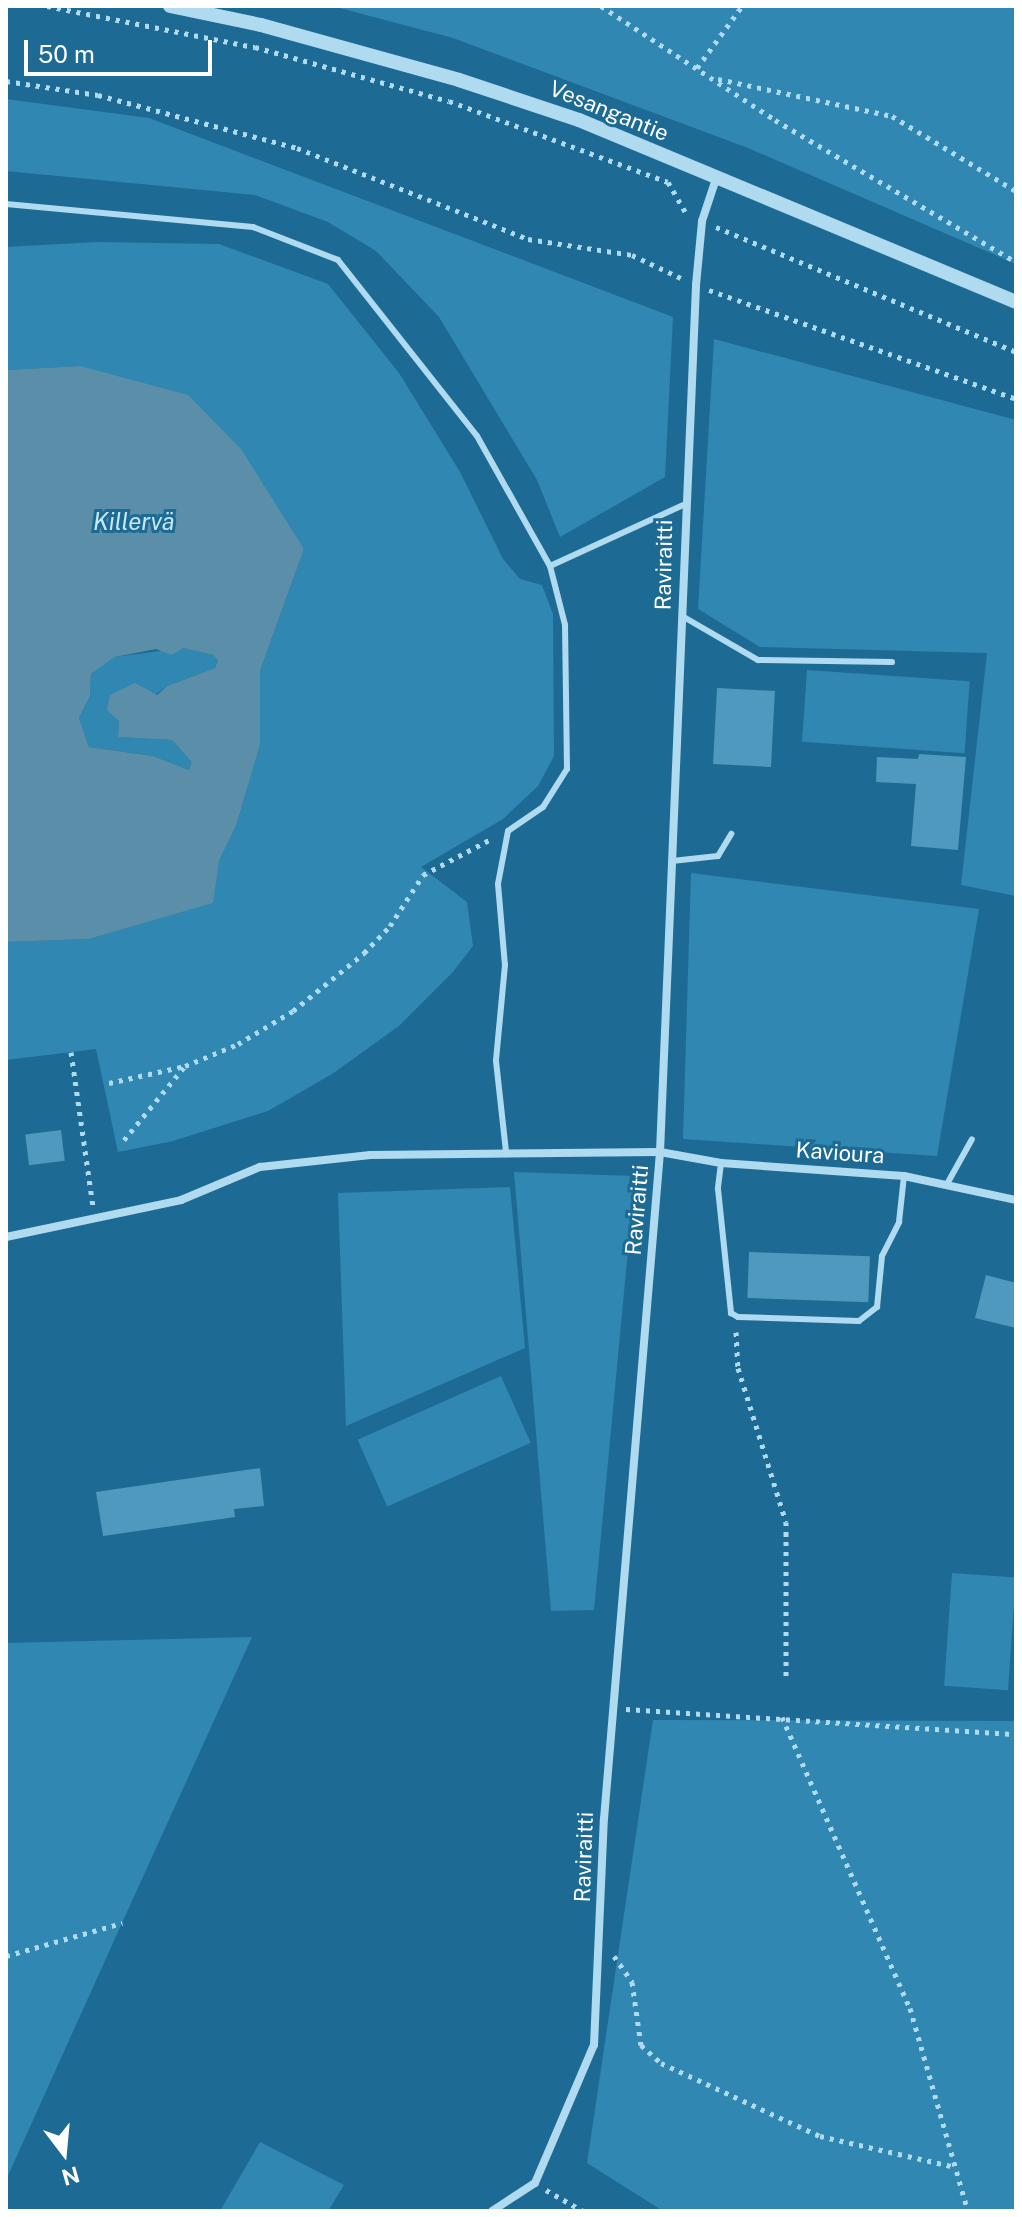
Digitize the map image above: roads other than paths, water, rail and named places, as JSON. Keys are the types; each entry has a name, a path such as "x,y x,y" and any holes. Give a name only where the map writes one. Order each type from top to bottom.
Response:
{"street":[{"name":"Vesangantie","path":"170,6 261,25 459,80 579,120 1016,302"},
{"name":"Raviraitti","path":"492,2211 535,2183 594,2045 612,1708 660,1152 682,616 683,505 696,285 702,221 716,179"},
{"name":"Kavioura","path":"6,1237 181,1200 260,1167 370,1155 506,1151 660,1152 721,1163 904,1176 1016,1200"}],"lane":[{"path":"6,204 253,227 338,260 477,436 550,566 565,625 567,769 543,807 508,831 498,884 505,965 496,1061 506,1151"},
{"path":"550,566 683,505"},
{"path":"682,616 758,660 892,662"},
{"path":"672,861 718,856 731,834"},
{"path":"947,1184 972,1139"},
{"path":"721,1163 718,1189 731,1313 859,1321 877,1307 882,1256 899,1222 904,1176"}],"water":[{"name":"Killervä","path":"80,366 188,395 241,449 304,549 260,671 260,745 236,826 219,861 213,903 89,939 6,942 6,370","holes":["183,648 213,655 218,660 215,668 167,686 157,695 135,683 110,695 107,710 119,721 118,737 172,740 192,762 189,770 153,756 89,747 79,718 90,696 91,674 115,657 156,649 172,655"]}]}
